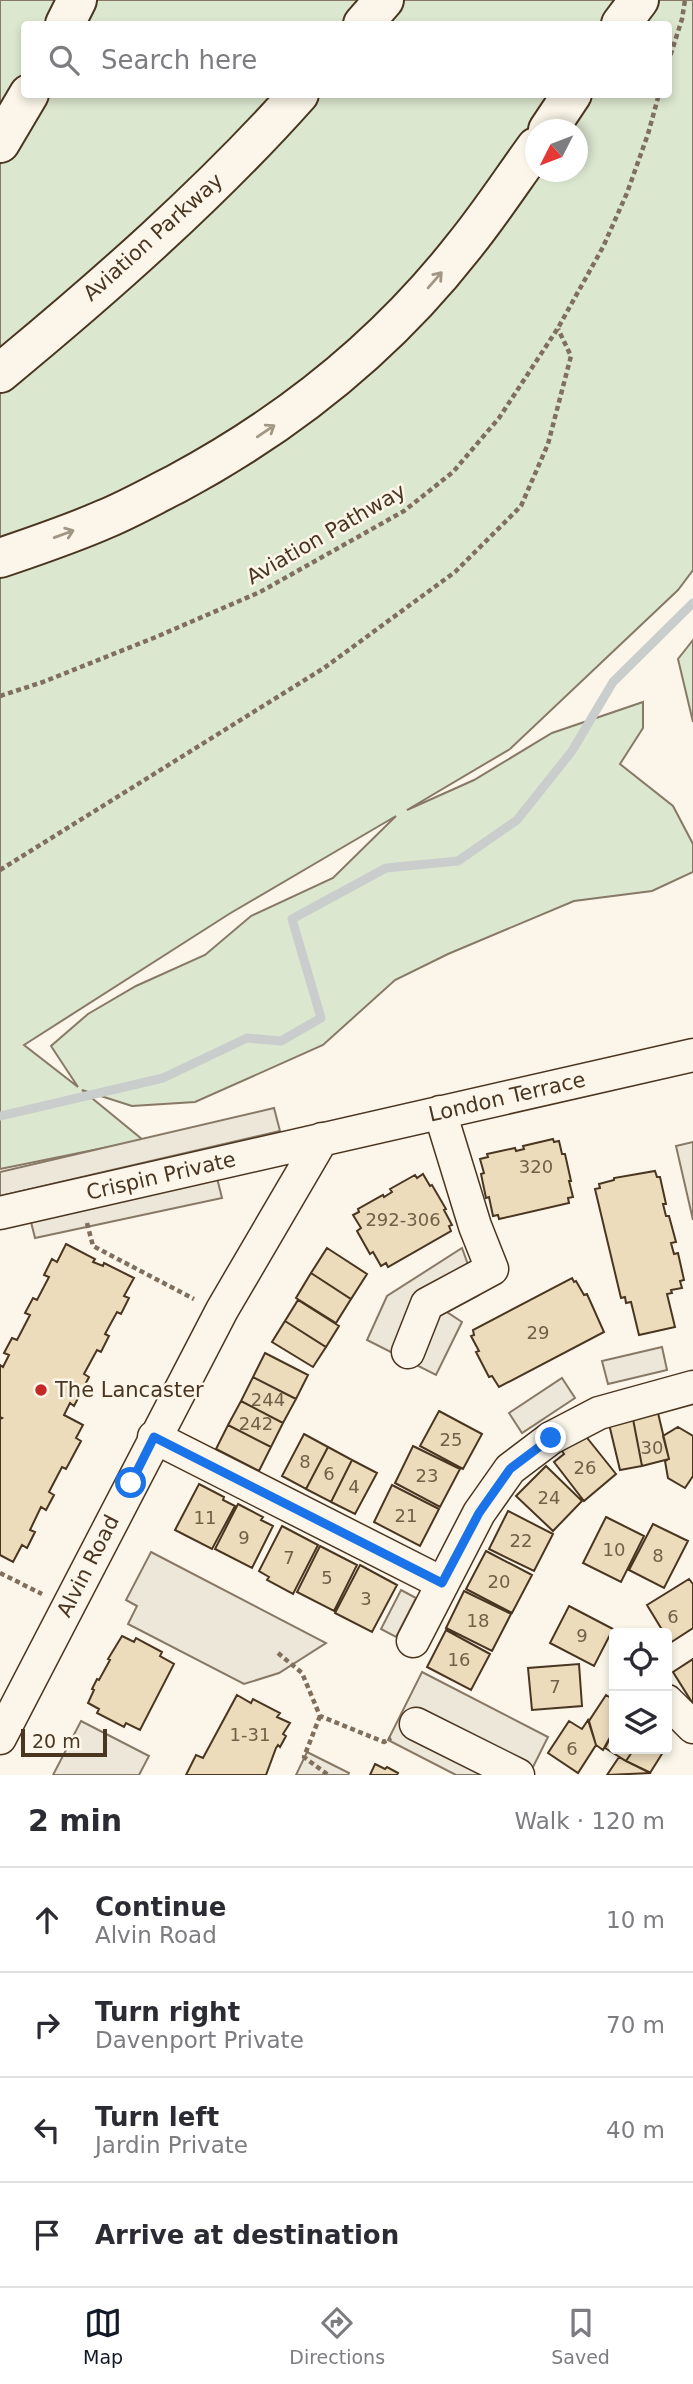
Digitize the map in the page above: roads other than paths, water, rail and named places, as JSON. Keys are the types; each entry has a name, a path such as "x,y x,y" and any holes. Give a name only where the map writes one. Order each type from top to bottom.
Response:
{"main road":[{"path":"66,21 77,0"},
{"path":"366,21 384,0"},
{"path":"623,21 639,0"},
{"path":"0,144 27,98"},
{"name":"Aviation Parkway","path":"0,373 199,197 295,98"},
{"path":"555,119 569,98"},
{"path":"0,558 105,520 139,503 239,449 302,405 363,355 414,304 464,247 525,162"}],"street":[{"name":"London Terrace","path":"322,1139 692,1057"},
{"path":"408,1352 427,1304 492,1269 475,1226 440,1112"},
{"name":"Crispin Private","path":"0,1213 322,1139"},
{"name":"Alvin Road","path":"0,1738 222,1310 322,1139"},
{"path":"413,1641 479,1513 510,1469 551,1438 599,1413 693,1387"},
{"path":"154,1437 442,1583"},
{"path":"672,1706 693,1727"},
{"path":"416,1724 518,1775"}],"waterway":[{"path":"0,1116 163,1078 247,1038 281,1041 321,1018 292,919 386,868 458,861 517,820 572,751 613,682 693,603"}],"place":[{"name":"The Lancaster","path":"41,1390"}]}
